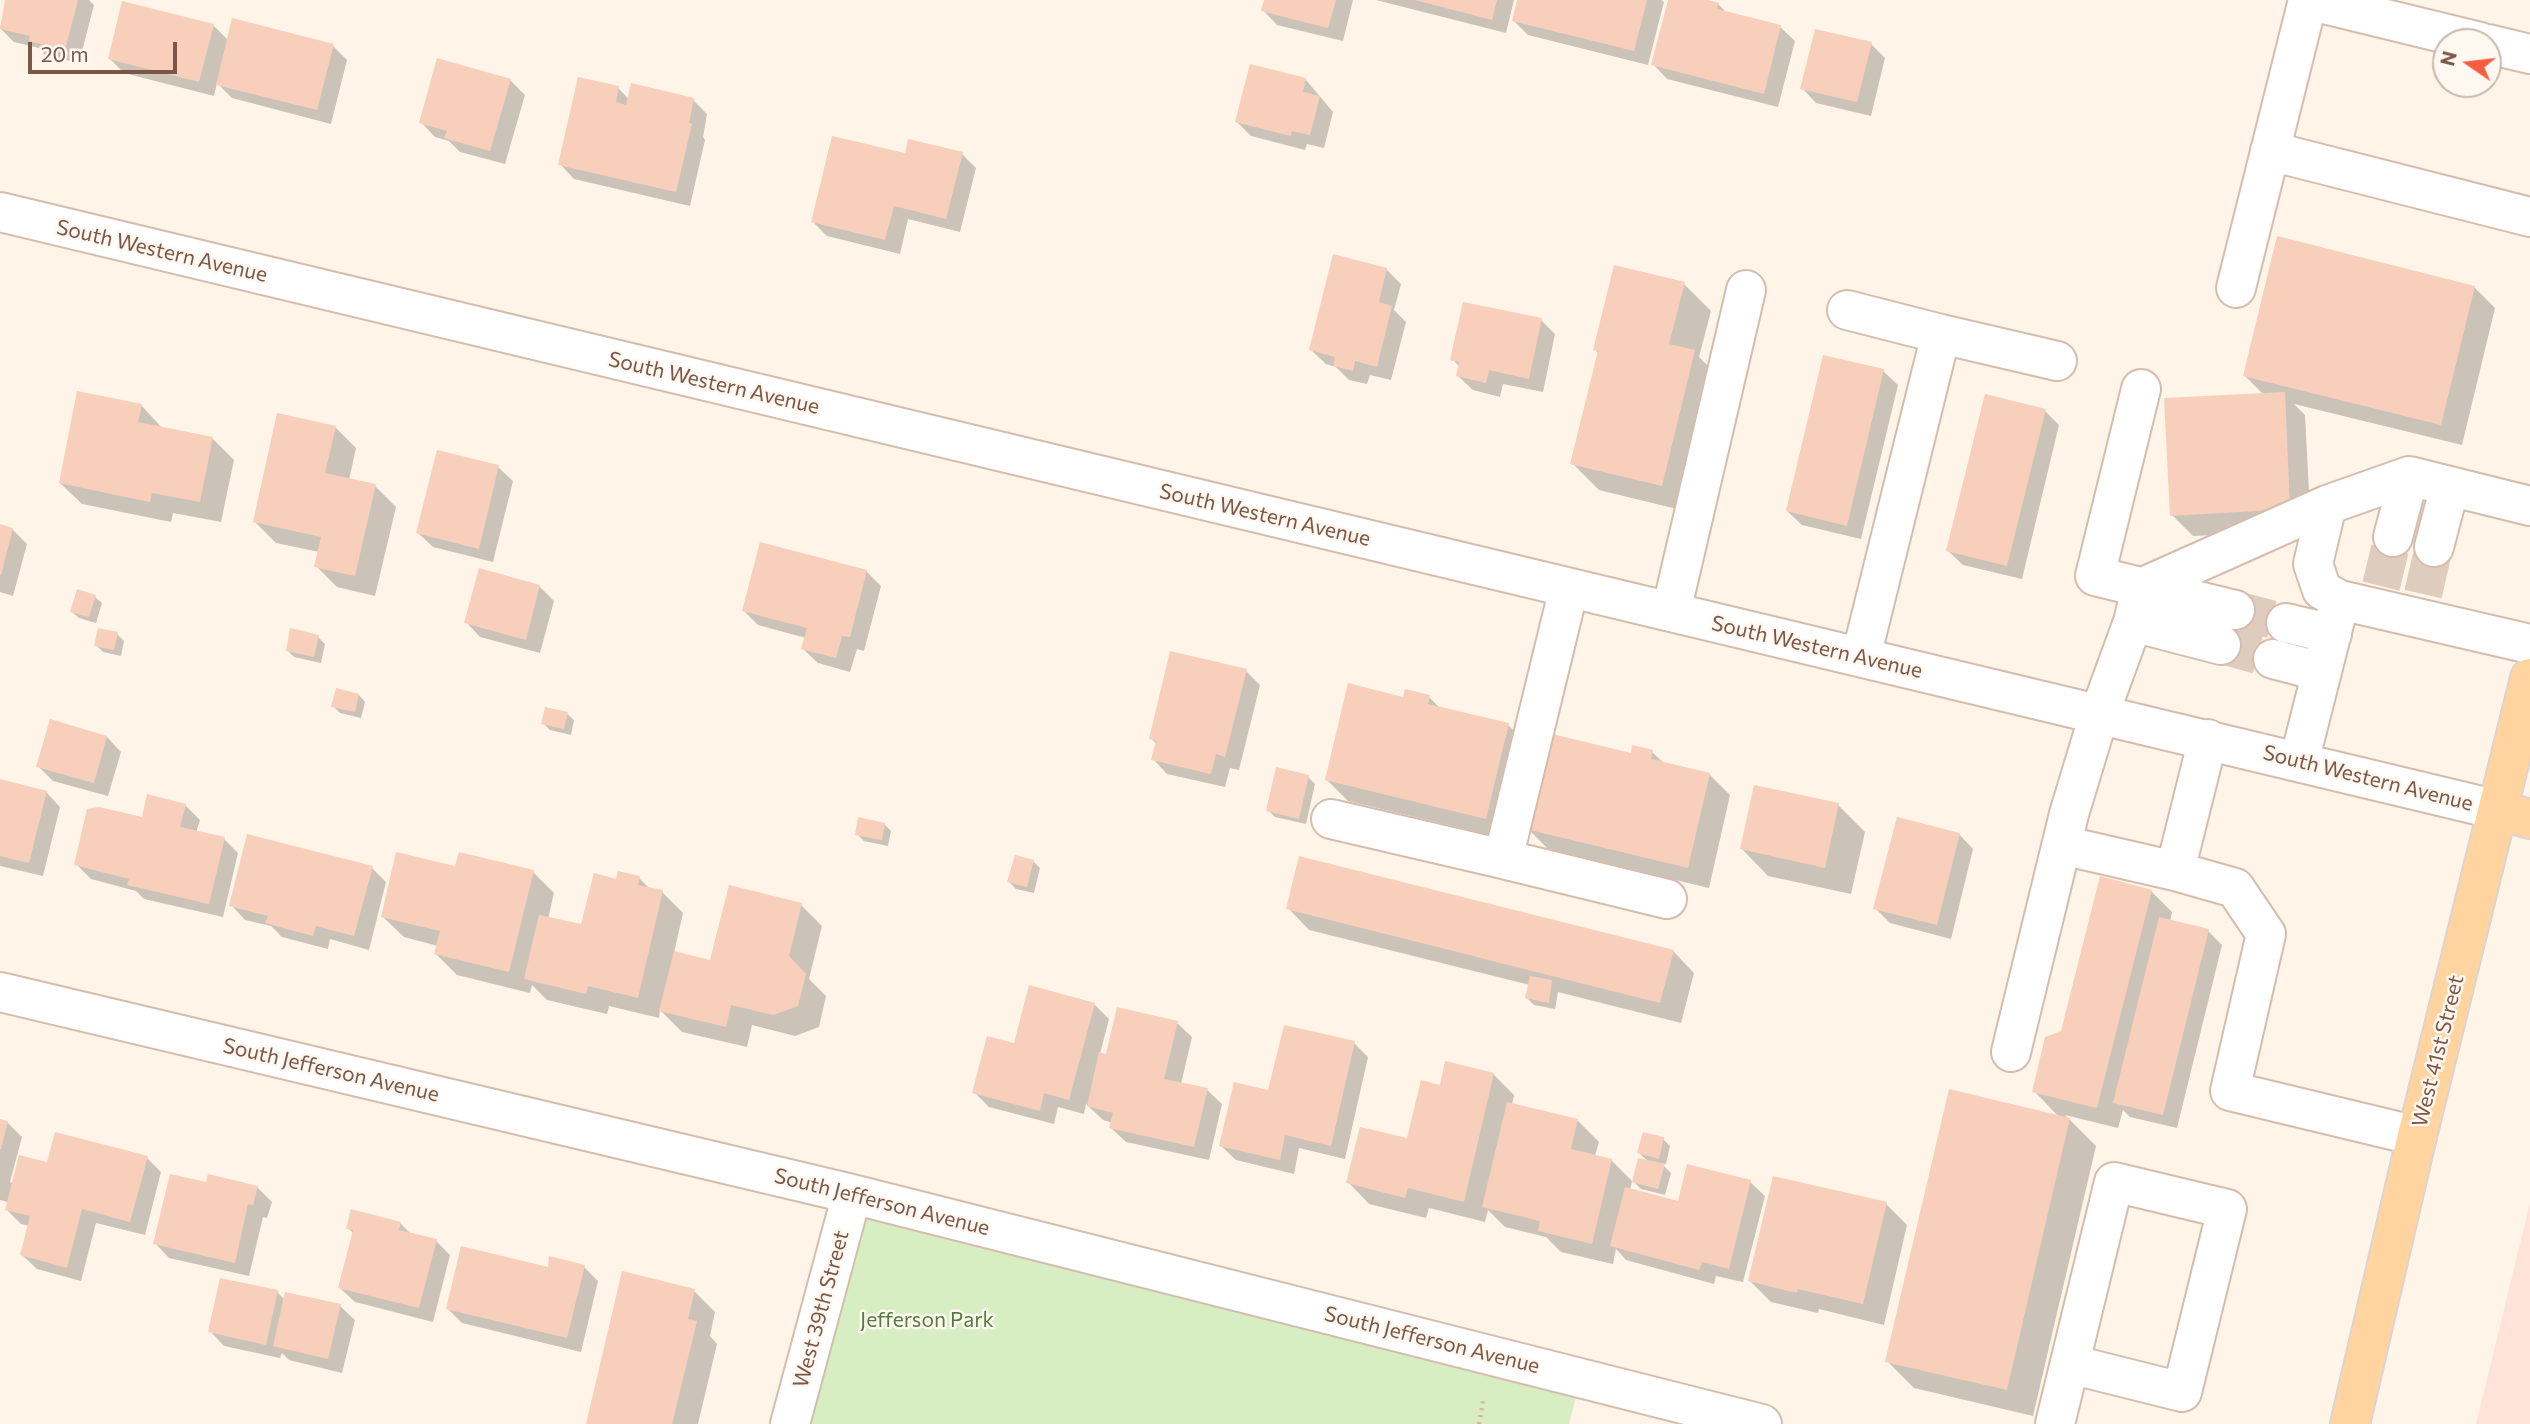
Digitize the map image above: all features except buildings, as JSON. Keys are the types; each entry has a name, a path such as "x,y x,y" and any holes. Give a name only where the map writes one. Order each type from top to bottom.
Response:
{"main road":[{"name":"West 41st Street","path":"2350,1424 2417,1136 2514,814 2530,678"}],"street":[{"path":"2235,288 2308,0 2432,30"},
{"path":"2502,47 2530,54"},
{"path":"2270,151 2530,217"},
{"name":"South Western Avenue","path":"0,212 2514,814"},
{"path":"1671,612 1746,290"},
{"path":"1847,310 2057,361"},
{"path":"1861,657 1941,334"},
{"path":"2141,389 2095,576 2137,605 2221,645"},
{"path":"2393,537 2409,476"},
{"path":"2011,1052 2069,814 2099,715 2137,605 2232,545 2327,505 2409,476 2530,506"},
{"path":"2434,547 2451,486"},
{"path":"2327,505 2313,564 2322,590 2357,607"},
{"path":"1503,859 1569,588"},
{"path":"2137,605 2235,610"},
{"path":"2286,623 2357,607 2420,606 2530,644"},
{"path":"2299,762 2322,672 2357,607"},
{"path":"2273,659 2322,672"},
{"path":"2175,871 2208,739"},
{"path":"1331,819 1667,899"},
{"path":"2062,845 2235,888 2266,934 2230,1091 2417,1136"},
{"name":"South Jefferson Avenue","path":"0,992 852,1194 1715,1418 1762,1424"},
{"path":"2054,1424 2114,1182 2227,1209 2182,1392 2070,1364"},
{"name":"West 39th Street","path":"790,1424 852,1194"}],"shaded area":[{"path":"2530,1203 2530,1424 2476,1424"}],"green space":[{"name":"Jefferson Park","path":"852,1194 1581,1378 1569,1424 790,1424"}],"tunnel":[{"path":"2381,586 2393,537"},
{"path":"2423,594 2434,547"},
{"path":"2235,610 2286,623"},
{"path":"2221,645 2273,659"}]}
